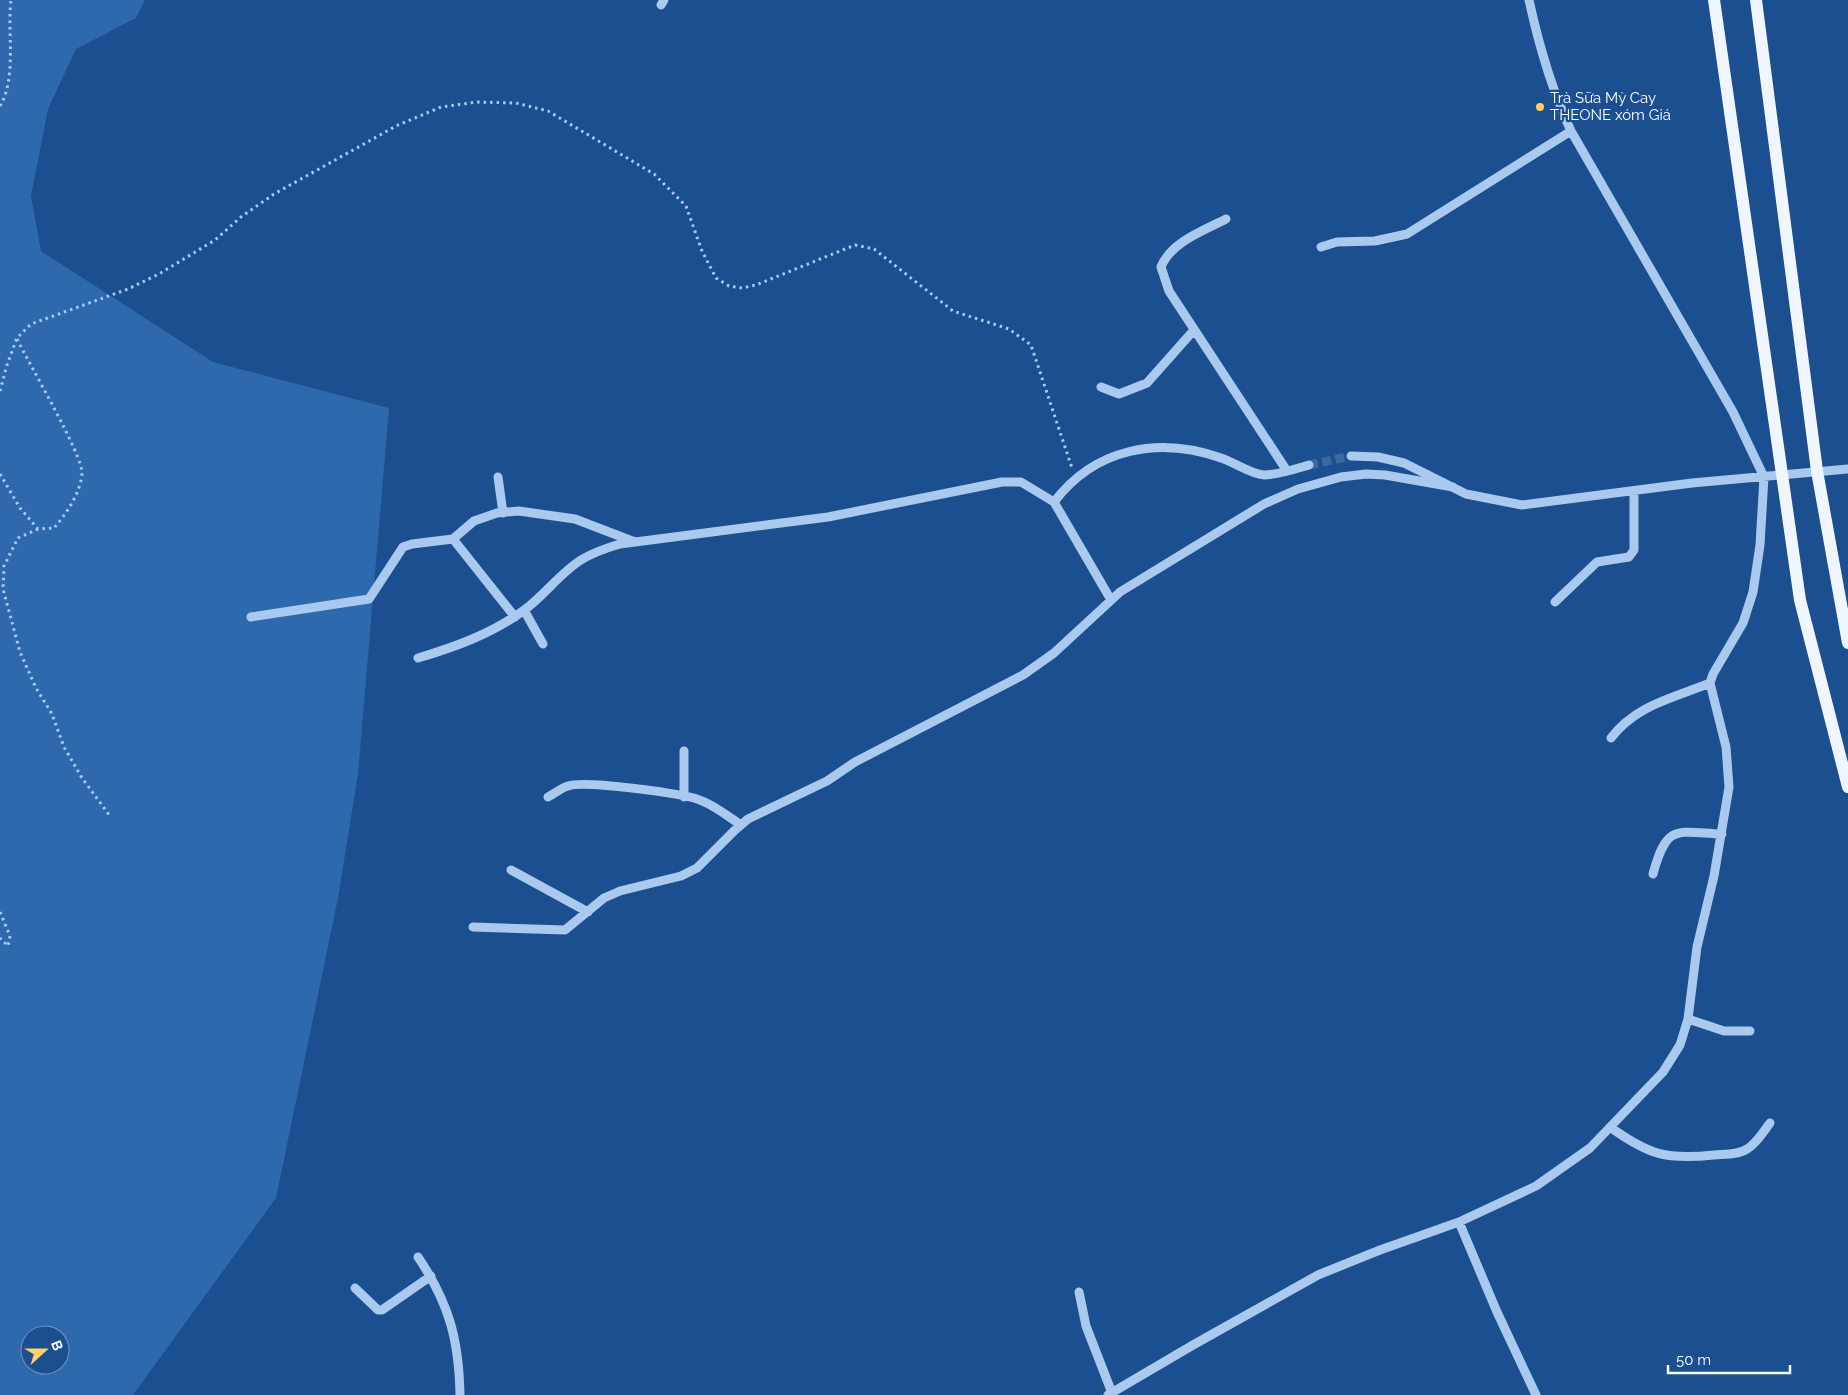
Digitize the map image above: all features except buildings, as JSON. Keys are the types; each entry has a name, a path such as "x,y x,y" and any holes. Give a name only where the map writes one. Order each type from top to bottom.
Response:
{"main road":[{"path":"1714,0 1800,600 1848,787"},
{"path":"1756,0 1790,256 1801,361 1817,471 1848,643"}],"street":[{"path":"1079,1292 1086,1326 1110,1394 1318,1275 1380,1250 1459,1222 1536,1186 1575,1160 1610,1127 1663,1072 1680,1045 1688,1019 1698,947 1722,834 1729,787 1726,747 1710,683 1712,674 1744,623 1753,592 1760,545 1764,477 1733,412 1571,131 1556,99 1544,64 1529,0"},
{"path":"1320,247 1337,242 1375,241 1407,234 1571,131"},
{"path":"1226,219 1193,236 1166,255 1161,267 1169,290 1287,471"},
{"path":"1101,387 1119,394 1147,383 1194,330"},
{"path":"1054,502 1075,478 1105,460 1131,450 1156,446 1221,457 1263,475 1308,465"},
{"path":"1351,456 1378,457 1404,463 1466,494 1522,505 1692,483 1848,469"},
{"path":"472,927 556,932 565,930 574,925 604,898 620,891 681,876 697,868 741,825 827,781 855,762 897,739 1023,675 1054,653 1112,600 1229,524 1264,504 1298,489 1342,477 1366,474 1385,475 1453,487"},
{"path":"498,477 503,512"},
{"path":"418,658 460,645 524,610 579,561 598,550 636,542 828,517 1002,482 1021,482 1054,502 1112,600"},
{"path":"1555,602 1597,562 1629,557 1634,550 1634,491"},
{"path":"251,617 369,599 403,548 412,544 453,539 474,521 503,512 519,511 575,519 636,542"},
{"path":"453,539 514,616"},
{"path":"524,610 543,644"},
{"path":"1611,738 1621,725 1639,711 1710,683"},
{"path":"684,751 684,797"},
{"path":"548,797 568,786 582,783 695,798 714,807 741,825"},
{"path":"1653,874 1660,848 1675,833 1722,834"},
{"path":"511,870 588,912"},
{"path":"1688,1019 1718,1030 1750,1031"},
{"path":"1610,1127 1630,1142 1654,1154 1689,1158 1746,1150 1770,1123"},
{"path":"1459,1222 1497,1312 1536,1395"},
{"path":"418,1257 431,1276 446,1309 459,1356 460,1395"},
{"path":"355,1288 378,1310 382,1310 431,1276"}],"path":[{"path":"0,106 10,68 9,18 11,0"},
{"path":"0,391 17,338 31,324 128,289 159,274 215,240 241,217 274,194 398,125 441,107 477,102 516,103 548,111 654,174 686,206 702,251 716,278 729,286 742,288 756,285 810,261 855,245 874,249 953,311 1009,329 1031,345 1075,478"},
{"path":"17,338 70,440 82,474 69,510 54,528 38,529 18,538 4,566 3,589 20,652 36,688 52,714 64,747 110,816"},
{"path":"0,474 20,508 38,529"},
{"path":"0,912 10,936 8,946 0,938"}],"shaded area":[{"path":"0,0 145,0 136,18 76,49 48,109 31,196 41,251 213,362 389,408 358,774 338,898 276,1198 133,1395 0,1395"}],"tunnel":[{"path":"1309,465 1351,456"}],"place":[{"name":"Trà Sữa Mỳ Cay THEONE xóm Giá","path":"1540,107"}]}
